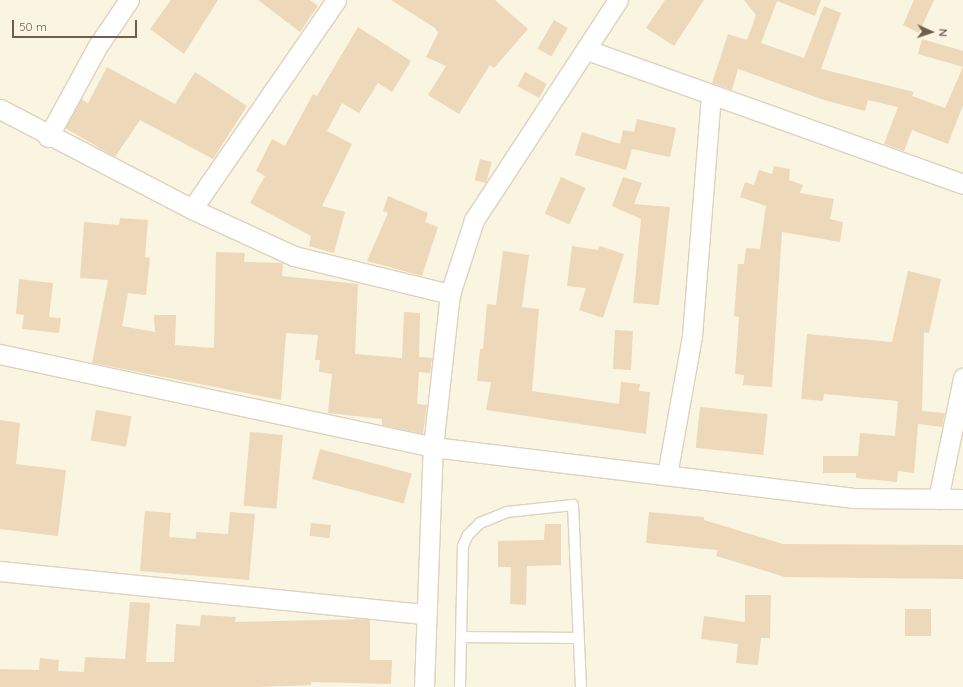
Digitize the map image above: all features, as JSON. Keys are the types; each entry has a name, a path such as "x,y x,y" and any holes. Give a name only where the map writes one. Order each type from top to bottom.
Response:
{"street":[{"path":"48,137 97,47 129,0"},
{"path":"192,210 336,0"},
{"path":"424,687 433,447 450,294 474,220 587,50 618,0"},
{"path":"587,50 711,96 963,184"},
{"path":"667,475 692,336 711,96"},
{"path":"0,109 48,137 192,210 294,256 450,294"},
{"path":"0,354 433,447 852,498 963,499"},
{"path":"938,499 963,378"},
{"path":"0,570 426,614"}],"lane":[{"path":"460,687 463,546 468,535 480,523 507,512 573,505 581,687"},
{"path":"461,637 578,638"}],"building":[{"path":"171,0 218,0 184,54 150,29"},
{"path":"258,0 310,0 318,6 300,32"},
{"path":"391,0 495,0 528,29 494,68 490,65 459,114 428,95 446,66 426,57 438,33 435,28"},
{"path":"665,0 704,0 674,46 646,28"},
{"path":"744,0 821,0 815,16 777,1 761,43 804,58 824,6 841,13 821,69 914,92 912,96 945,108 963,67 963,105 948,144 912,130 904,151 884,144 898,107 868,100 865,111 824,100 738,69 732,90 712,83 728,34 747,40 756,15"},
{"path":"914,0 934,0 919,33 903,25"},
{"path":"554,20 568,28 551,57 538,49"},
{"path":"358,27 411,61 392,92 378,83 359,113 342,103 327,131 352,144 322,206 345,212 334,253 309,246 311,236 250,203 265,176 256,171 272,139 285,146 313,94 317,96"},
{"path":"922,39 963,51 963,67 918,54"},
{"path":"107,67 175,104 195,72 247,106 213,159 140,120 115,157 65,128 81,99 88,103"},
{"path":"525,72 547,84 539,98 517,86"},
{"path":"637,119 676,128 670,157 632,149 626,170 575,155 582,132 620,144 623,130 634,132"},
{"path":"480,159 492,162 486,183 475,180"},
{"path":"774,166 790,169 789,180 803,185 800,193 834,199 830,219 843,222 840,242 782,232 772,387 743,385 744,375 735,374 739,317 734,316 738,264 744,264 746,248 760,249 766,206 740,197 745,182 754,185 759,170 772,174"},
{"path":"561,177 586,188 569,225 545,214"},
{"path":"623,177 642,183 634,204 670,207 659,305 633,303 641,219 612,206"},
{"path":"388,196 428,213 425,222 438,227 422,276 367,261 388,213 383,211"},
{"path":"120,218 148,220 145,257 150,258 146,295 128,293 122,326 155,332 154,315 176,315 175,345 214,348 216,252 245,253 244,262 283,263 282,276 358,284 355,354 402,358 404,312 420,313 419,357 432,358 430,373 419,372 417,404 427,405 423,434 382,425 382,419 328,413 332,374 319,372 320,360 315,360 318,335 286,333 281,400 92,363 108,280 80,278 84,222 119,225"},
{"path":"572,246 598,250 600,246 624,254 603,318 579,310 586,288 567,286"},
{"path":"503,251 529,255 522,307 539,309 532,391 619,404 621,382 640,384 639,391 650,392 646,434 486,410 491,382 477,381 480,349 483,349 487,304 496,305"},
{"path":"908,271 941,279 929,333 924,332 922,411 945,413 942,427 918,424 914,473 898,471 897,482 856,478 856,473 823,473 823,456 858,456 860,433 895,436 898,401 824,394 823,401 801,399 807,334 892,342"},
{"path":"19,279 53,283 49,317 61,318 59,333 22,329 24,315 16,314"},
{"path":"615,330 633,331 631,370 613,369"},
{"path":"700,407 768,414 763,455 696,448"},
{"path":"96,410 131,416 126,447 91,441"},
{"path":"0,420 20,423 16,464 66,470 58,536 0,529"},
{"path":"250,432 283,435 276,509 244,506"},
{"path":"320,449 412,474 404,504 312,479"},
{"path":"145,511 171,513 169,537 196,539 196,532 228,534 230,512 255,514 249,580 140,571"},
{"path":"649,512 704,517 704,520 783,544 963,545 963,579 785,577 716,556 718,550 646,543"},
{"path":"311,523 331,525 330,538 310,536"},
{"path":"545,524 561,524 561,565 527,566 526,605 510,604 511,567 498,567 498,541 544,540"},
{"path":"745,595 771,595 770,638 761,638 758,665 736,663 738,644 701,639 704,616 745,622"},
{"path":"130,602 150,603 146,662 174,662 176,624 200,626 201,615 236,617 235,622 370,619 370,660 392,660 391,684 311,682 311,685 259,687 0,687 0,669 39,670 40,658 59,660 58,671 84,672 85,657 125,659"},
{"path":"905,609 931,609 931,636 905,636"}]}
